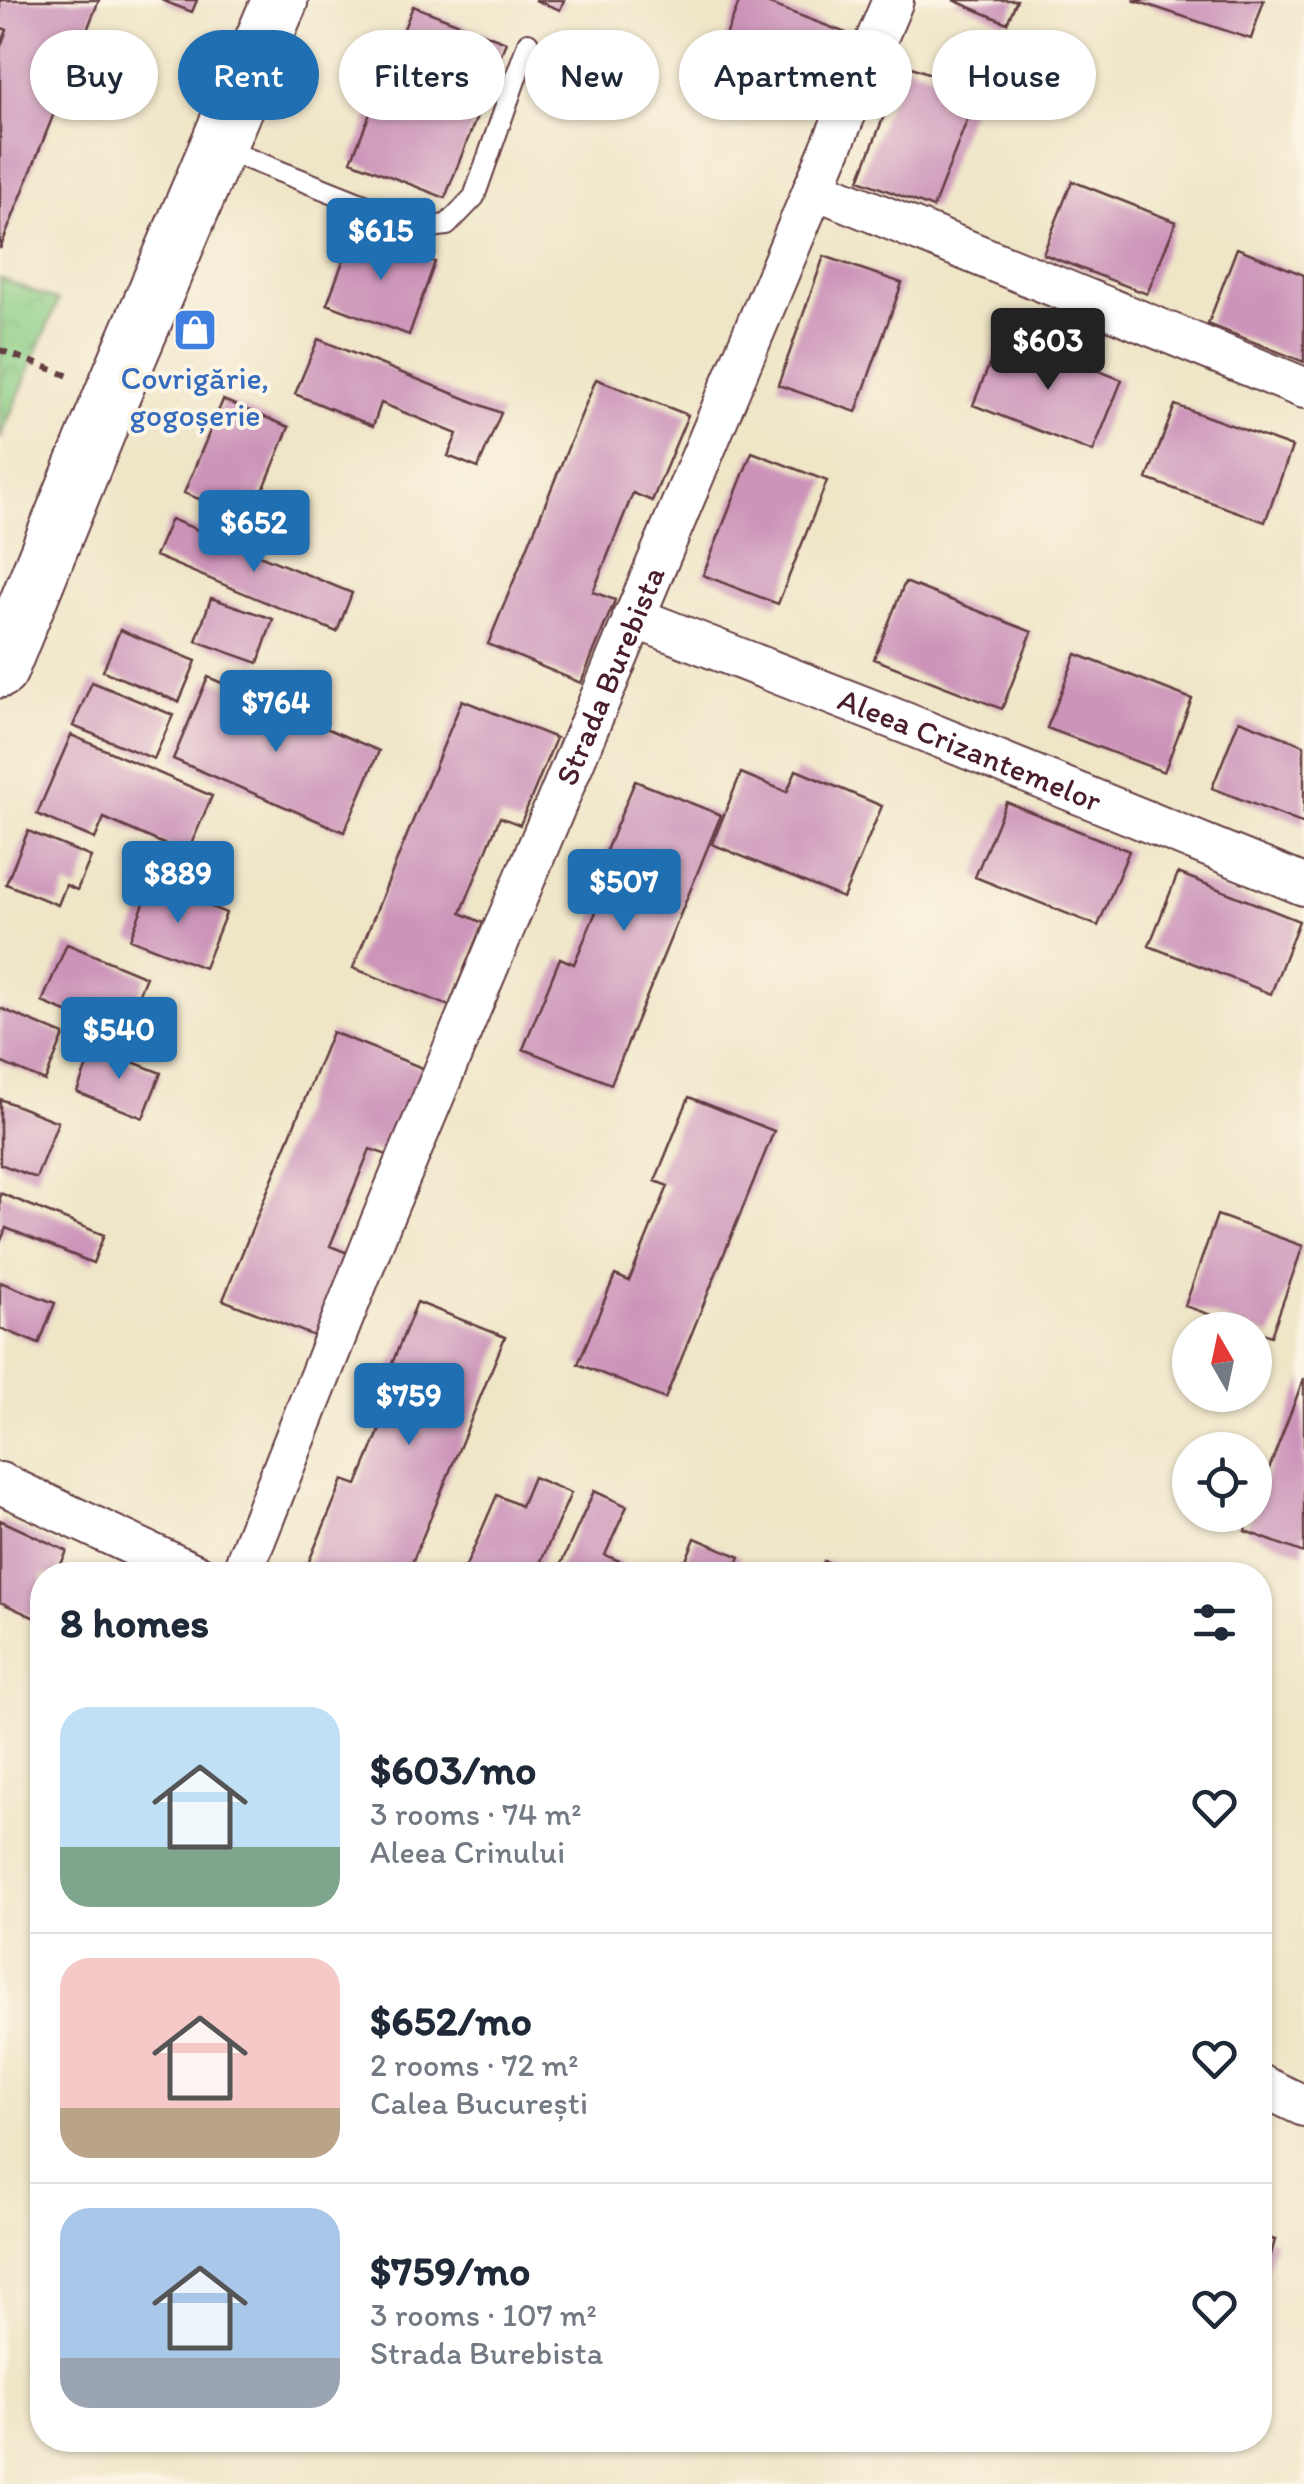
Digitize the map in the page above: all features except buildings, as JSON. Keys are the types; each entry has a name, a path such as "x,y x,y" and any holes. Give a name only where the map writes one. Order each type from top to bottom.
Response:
{"main road":[{"path":"0,670 280,0"}],"street":[{"name":"Strada Burebista","path":"246,1562 381,1222 893,0"},
{"path":"814,188 1304,388"},
{"name":"Aleea Crizantemelor","path":"633,617 1304,885"},
{"path":"0,1482 169,1562"},
{"path":"1272,2091 1304,2106"}],"lane":[{"path":"217,146 422,228 446,224 474,197 525,52"}],"path":[{"path":"0,350 113,393"}],"green space":[{"path":"0,278 58,301 0,439"}],"place":[{"name":"Covrigărie, gogoșerie","path":"195,330"}]}
